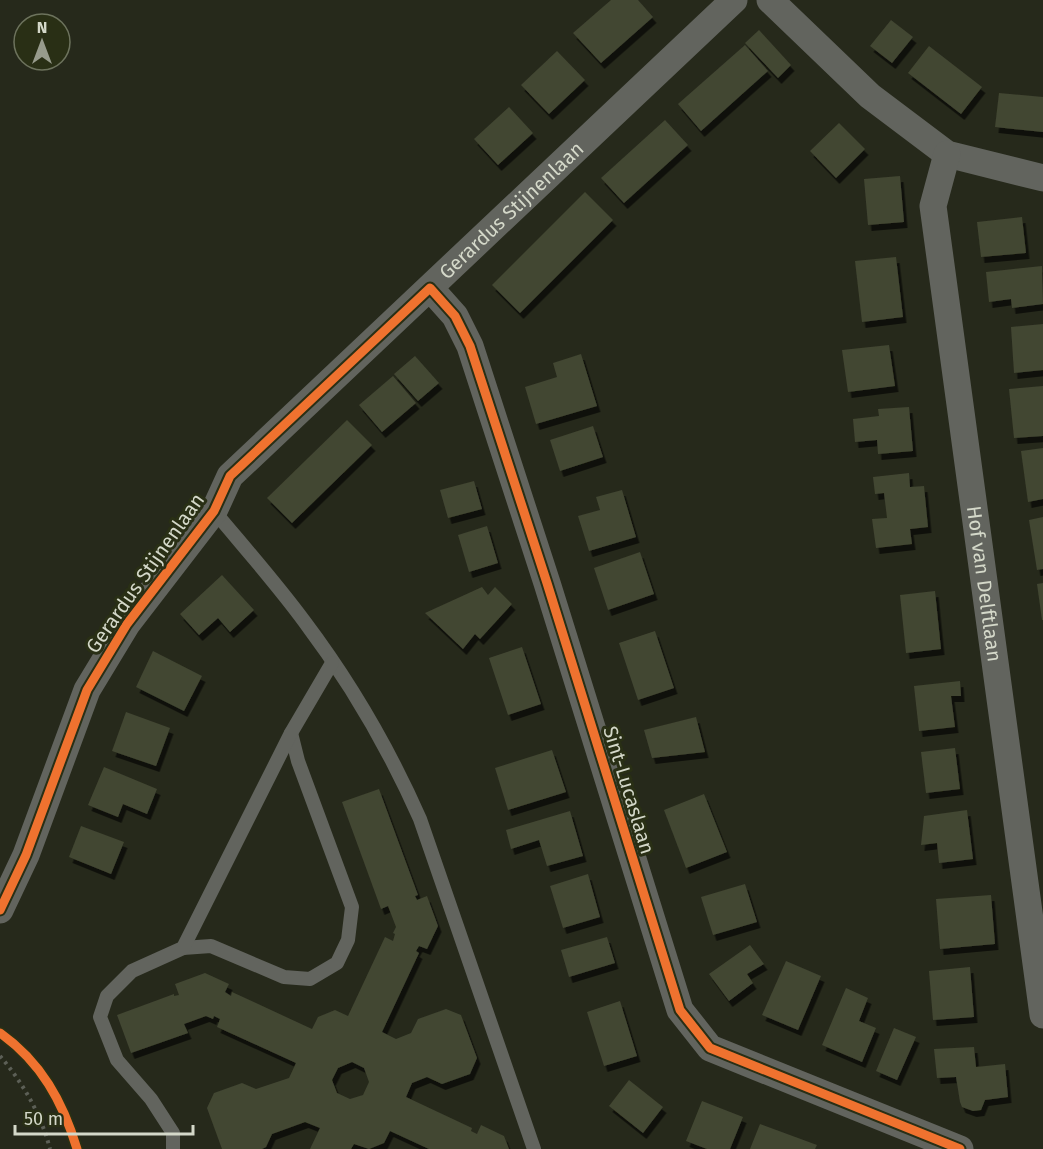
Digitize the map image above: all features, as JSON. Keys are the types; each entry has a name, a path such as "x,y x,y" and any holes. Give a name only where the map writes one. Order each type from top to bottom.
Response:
{"street":[{"name":"Gerardus Stijnenlaan","path":"0,910 26,855 87,690 127,624 214,511 230,477 734,0"},
{"path":"770,0 870,96 947,154 1043,178"},
{"name":"Hof van Delftlaan","path":"947,154 933,206 1043,1015"},
{"name":"Sint-Lucaslaan","path":"430,288 455,316 470,346 547,583 680,1010 710,1048 960,1149"}],"lane":[{"path":"214,511 305,622 378,732 420,819 534,1149"},
{"path":"183,948 291,733 332,663"},
{"path":"173,1149 173,1133 151,1099 117,1060 100,1017 107,996 132,971 183,948 211,946 284,977 310,979 337,963 348,940 352,907 298,761 291,733"}],"path":[{"path":"0,1056 18,1077 34,1107 50,1149"}],"building":[{"path":"611,0 638,0 653,17 601,63 573,33"},
{"path":"891,20 913,37 892,63 870,46"},
{"path":"759,30 791,65 778,78 745,43"},
{"path":"745,45 768,71 701,131 678,104"},
{"path":"929,46 982,87 961,114 908,73"},
{"path":"557,51 585,80 549,114 521,85"},
{"path":"999,93 1043,97 1043,132 995,127"},
{"path":"509,107 533,133 498,165 474,139"},
{"path":"665,120 688,145 624,203 601,178"},
{"path":"839,123 865,149 836,178 810,151"},
{"path":"900,176 904,222 868,225 864,179"},
{"path":"585,192 613,220 520,313 492,285"},
{"path":"1022,217 1026,253 981,257 977,222"},
{"path":"896,257 903,317 862,322 855,261"},
{"path":"1042,266 1043,304 1012,308 1011,299 989,302 986,272"},
{"path":"1043,324 1043,370 1014,373 1011,327"},
{"path":"889,345 895,386 848,392 842,350"},
{"path":"581,354 597,406 536,424 525,387 557,377 553,363"},
{"path":"415,356 439,383 418,401 394,374"},
{"path":"393,376 416,403 382,432 359,405"},
{"path":"1043,386 1043,436 1014,438 1009,389"},
{"path":"909,407 913,451 878,454 877,440 855,442 853,419 879,416 878,409"},
{"path":"347,420 372,445 292,523 267,498"},
{"path":"593,426 603,457 560,471 550,440"},
{"path":"1043,448 1043,499 1028,502 1021,451"},
{"path":"909,473 910,487 924,486 928,527 910,529 912,544 876,548 872,519 887,518 884,493 875,494 873,477"},
{"path":"474,481 482,509 448,518 440,490"},
{"path":"622,490 636,537 589,551 578,516 600,510 596,497"},
{"path":"1043,517 1043,569 1037,570 1029,520"},
{"path":"487,526 498,563 469,572 458,535"},
{"path":"640,552 654,594 608,610 594,568"},
{"path":"222,575 254,610 230,632 218,618 199,635 180,614"},
{"path":"1043,583 1043,620 1042,620 1037,584"},
{"path":"482,587 488,595 495,587 512,604 480,639 475,634 463,649 425,613"},
{"path":"935,591 941,649 906,653 900,595"},
{"path":"655,631 674,688 638,700 619,643"},
{"path":"522,647 541,704 508,715 489,658"},
{"path":"153,651 202,676 184,711 136,687"},
{"path":"960,681 961,696 951,696 955,727 919,731 914,686"},
{"path":"126,712 170,728 156,766 112,751"},
{"path":"696,717 705,752 652,758 644,730"},
{"path":"955,748 960,789 926,793 921,752"},
{"path":"552,750 566,792 508,810 495,768"},
{"path":"104,767 157,789 147,814 123,804 118,817 88,805"},
{"path":"379,789 418,895 415,896 417,900 427,896 438,926 427,949 419,946 416,951 419,953 382,1032 396,1039 411,1033 418,1019 446,1009 461,1015 477,1058 470,1074 442,1084 427,1077 412,1083 406,1097 472,1128 471,1131 477,1134 481,1125 504,1136 509,1149 429,1149 390,1131 384,1143 369,1149 354,1144 351,1149 310,1149 320,1128 305,1122 272,1134 266,1147 262,1149 222,1149 207,1108 214,1093 242,1083 256,1089 289,1078 296,1063 217,1027 220,1019 214,1016 213,1019 206,1016 184,1024 188,1033 131,1053 117,1015 174,994 174,996 179,995 175,984 205,973 229,984 225,992 231,996 232,992 312,1029 318,1017 335,1010 348,1016 385,937 393,941 396,927 388,906 381,909 342,802","holes":["352,1062 364,1068 369,1082 363,1095 350,1099 337,1093 332,1080 338,1068"]},
{"path":"704,794 727,852 686,868 664,810"},
{"path":"967,810 973,859 939,863 937,843 921,845 924,816"},
{"path":"570,811 583,856 547,866 539,840 511,849 506,830"},
{"path":"81,826 124,842 111,874 69,857"},
{"path":"588,874 600,917 563,928 550,886"},
{"path":"745,884 757,922 713,935 701,897"},
{"path":"991,895 995,944 940,949 936,899"},
{"path":"607,937 615,963 569,977 561,950"},
{"path":"750,945 764,964 747,974 753,983 729,1001 709,974"},
{"path":"786,961 821,976 798,1030 762,1015"},
{"path":"970,967 974,1017 933,1020 929,971"},
{"path":"846,988 868,998 859,1021 876,1028 862,1062 822,1045"},
{"path":"620,1001 637,1056 604,1066 587,1012"},
{"path":"894,1028 916,1037 897,1080 876,1071"},
{"path":"974,1047 976,1067 1005,1064 1008,1097 985,1100 981,1110 973,1111 962,1107 956,1077 937,1078 934,1049"},
{"path":"629,1080 663,1107 643,1133 609,1106"},
{"path":"702,1101 743,1117 730,1149 707,1149 686,1141"},
{"path":"760,1124 817,1145 815,1149 750,1149"}],"cycle path":[{"path":"0,910 26,855 87,690 127,624 214,511 230,476 430,288 455,316 470,346 547,583 680,1010 710,1048 960,1149"},
{"path":"0,1033 15,1044 49,1084 65,1115 77,1149"}]}
